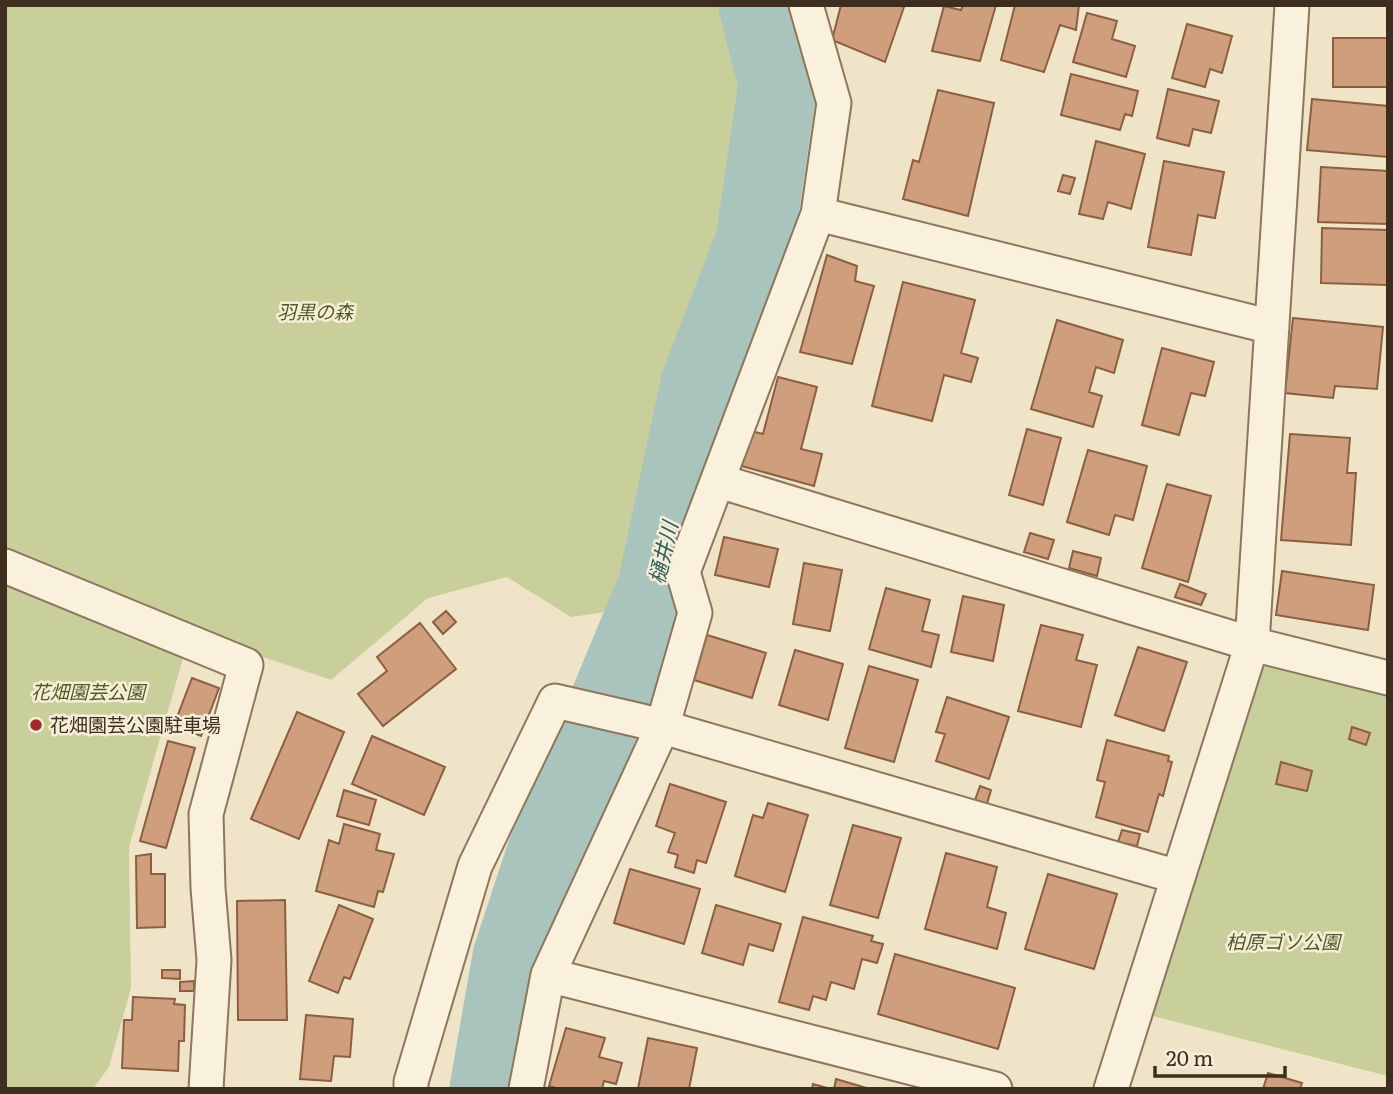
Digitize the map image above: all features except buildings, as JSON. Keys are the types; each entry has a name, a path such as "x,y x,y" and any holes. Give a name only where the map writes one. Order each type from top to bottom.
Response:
{"street":[{"path":"526,1089 548,975 695,613 684,572 818,214 834,103 807,5"},
{"path":"1111,1089 1252,644 1272,327 1288,6"},
{"path":"818,214 1272,327"},
{"path":"719,481 1252,644 1388,678"},
{"path":"5,566 246,665 206,814 214,960 206,1089"},
{"path":"411,1089 475,866 555,701 652,724 1178,877"},
{"path":"548,975 995,1089"}],"green space":[{"name":"羽黒の森","path":"5,5 740,5 740,205 674,355 636,553 606,612 571,617 507,577 428,598 331,680 5,570"},
{"name":"花畑園芸公園","path":"5,575 188,641 129,847 131,988 109,1067 93,1089 5,1089"},
{"name":"柏原ゴソ公園","path":"1264,662 1388,694 1388,1076 1149,1015"}],"waterway":[{"name":"樋井川","path":"489,1089 512,957 547,851 657,587 700,384 755,241 778,84 758,5"}],"place":[{"name":"花畑園芸公園駐車場","path":"36,725"}]}
